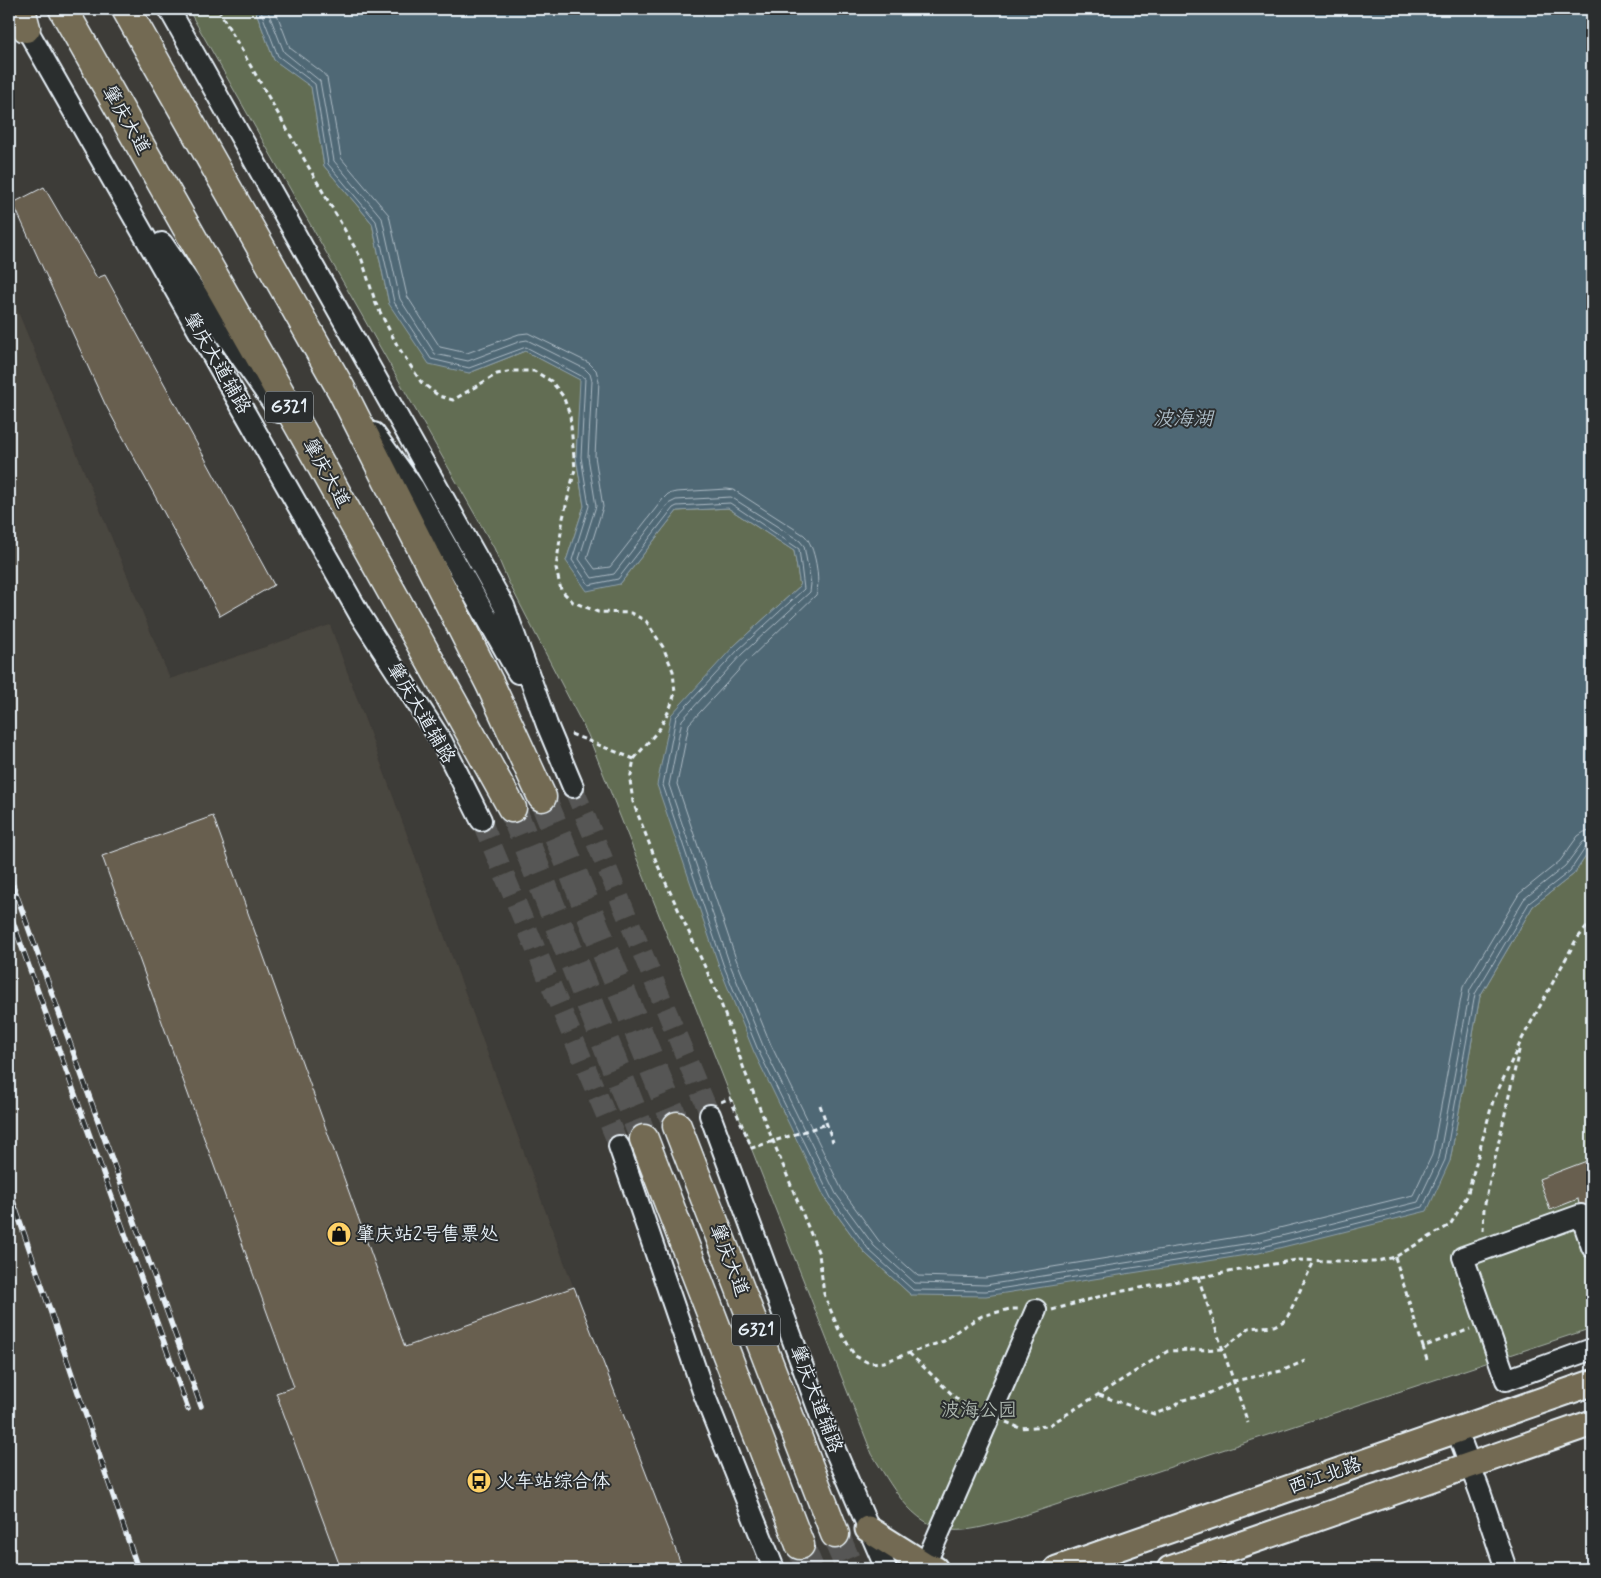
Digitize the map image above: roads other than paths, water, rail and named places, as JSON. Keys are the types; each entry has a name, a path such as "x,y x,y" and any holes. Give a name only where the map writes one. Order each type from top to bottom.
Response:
{"highway":[{"name":"肇庆大道","path":"63,9 316,456 512,808"},
{"name":"G321","path":"126,9 341,389 490,684 542,797"},
{"name":"肇庆大道","path":"678,1126 835,1534"},
{"name":"肇庆大道","path":"644,1139 800,1545"}],"main road":[{"name":"西江北路","path":"1057,1569 1592,1383"},
{"name":"西江北路","path":"1170,1569 1592,1423"},
{"path":"868,1529 930,1567"}],"street":[{"path":"169,9 504,606 547,725 573,788"},
{"name":"肇庆大道辅路","path":"21,15 360,614 442,742 481,820"},
{"path":"102,161 153,229 274,407 316,456"},
{"path":"341,389 413,487 547,725"},
{"name":"肇庆大道辅路","path":"713,1109 824,1422 886,1569"},
{"path":"619,1146 704,1394 774,1569"},
{"path":"1592,1247 1581,1215 1463,1257 1506,1380 1592,1349"},
{"path":"930,1567 990,1415 1036,1310"},
{"path":"1457,1431 1506,1569"}],"water":[{"name":"波海湖","path":"255,9 1592,9 1592,847 1574,874 1533,906 1480,996 1450,1161 1427,1211 1259,1253 986,1296 911,1295 865,1253 826,1200 754,1052 719,966 657,785 671,715 734,646 800,586 794,551 728,508 677,511 620,584 587,591 566,561 584,506 576,457 580,380 525,351 469,373 429,364 389,304 372,223 324,166 311,87 274,60"}],"tunnel":[{"path":"573,787 710,1115"},
{"path":"542,797 677,1126"},
{"path":"512,808 644,1139"},
{"path":"481,820 619,1146"},
{"path":"835,1534 850,1569"},
{"path":"800,1545 810,1569"}],"railway":[{"path":"9,874 201,1406"},
{"path":"9,911 188,1409"},
{"path":"9,1189 138,1569"}],"place":[{"name":"肇庆站2号售票处","path":"339,1234"},
{"name":"火车站综合体","path":"479,1481"}],"park label":[{"name":"波海公园","path":"979,1410"}]}
